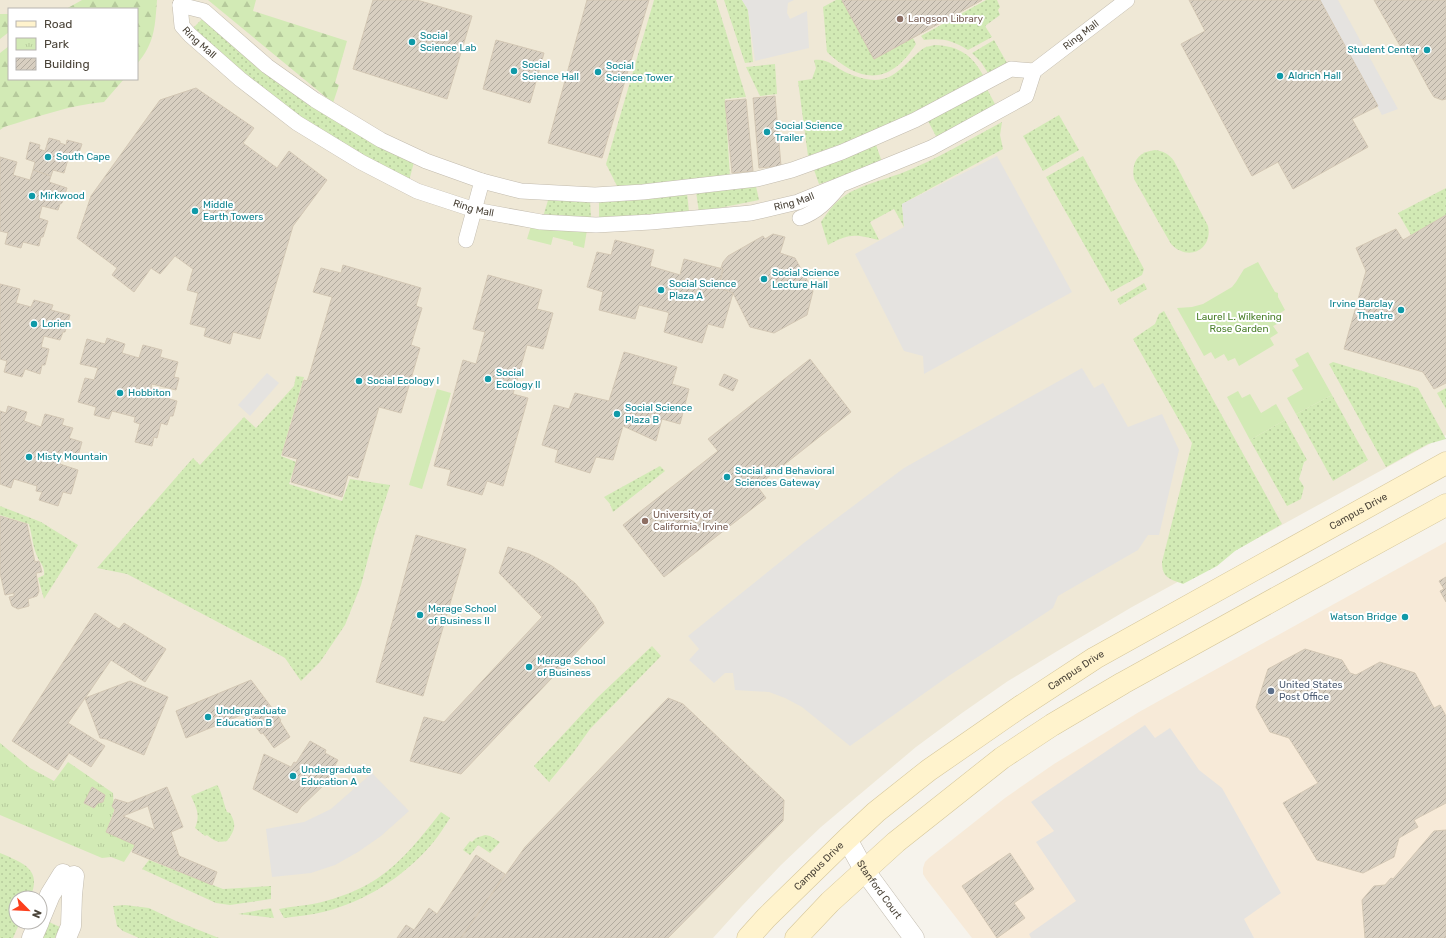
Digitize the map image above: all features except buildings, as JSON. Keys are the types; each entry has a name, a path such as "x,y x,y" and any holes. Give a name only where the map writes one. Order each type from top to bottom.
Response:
{"main road":[{"name":"Campus Drive","path":"748,938 766,918 876,812 929,770 1020,707 1095,658 1446,463"},
{"path":"796,938 830,902 896,842 1002,758 1052,725 1203,638 1446,505"}],"street":[{"name":"Ring Mall","path":"177,2 182,26 190,35 240,79 297,123 404,185 424,194 475,210 541,222 596,226 751,213 798,202 931,148 1026,96 1034,71 1127,0"},
{"name":"Ring Mall","path":"177,2 204,11 267,66 315,100 381,140 426,161 482,181 521,191 595,195 643,192 757,179 792,170 842,152 915,120 1011,69 1034,71"},
{"path":"466,240 482,181"},
{"path":"800,218 811,214 823,205 840,186"},
{"name":"Stanford Court","path":"847,839 864,870 914,938"},
{"path":"48,900 50,895 69,875 72,896 71,926 66,938"}],"shaded area":[{"name":"University of California, Irvine","path":"0,0 1446,0 1446,435 1132,607 1008,681 916,747 821,827 781,865 713,938 0,938"},
{"path":"742,0 794,0 788,3 787,13 790,19 807,11 809,48 755,61 748,10"},
{"path":"1319,0 1338,0 1398,109 1382,115"},
{"path":"997,156 1072,292 924,374 923,356 904,351 855,254 904,227 902,204"},
{"path":"1082,368 1094,388 1103,383 1128,427 1162,414 1179,450 1159,535 1148,535 1138,550 1058,596 1053,608 950,675 850,746 802,707 769,692 735,690 733,673 725,673 714,683 689,660 699,649 688,636 805,542 904,468"},
{"path":"267,373 279,383 250,416 238,405"},
{"path":"1446,542 1446,938 972,938 926,879 923,874 923,868 925,862 929,858 1005,798 1054,764 1139,712"},
{"path":"1145,725 1155,738 1170,728 1199,770 1222,788 1281,893 1244,919 1254,938 1031,938 1029,934 1076,901 1036,842 1054,831 1031,802"},
{"path":"372,773 409,811 381,836 358,852 335,865 311,873 272,877 266,829 304,822 331,809"}],"green space":[{"path":"82,0 157,0 155,26 151,41 138,63 138,8 68,8"},
{"path":"208,0 256,0 253,11 347,41 335,83 339,85 333,103"},
{"path":"654,0 716,0 746,97 725,99 730,177 618,188 606,164"},
{"path":"724,0 742,0 748,9 753,62 745,63"},
{"path":"836,0 842,0 874,59 913,38 916,44 896,67 885,73 874,75 863,74 852,70 840,63 827,52 823,7"},
{"path":"986,0 997,0 1000,7 998,10 1000,15 985,26 992,37 968,50 952,42 936,39 924,40 921,36"},
{"path":"0,14 8,14 8,33 0,39"},
{"path":"204,17 414,162 409,181 317,129 288,110 250,81 193,28"},
{"path":"994,40 1007,63 988,73 981,62 972,53"},
{"path":"935,45 951,47 964,53 974,62 983,75 898,122 808,156 798,81 812,79 816,68 814,60 827,61 845,72 860,78 875,80 890,77 924,48"},
{"path":"8,47 8,80 123,80 104,102 54,112 4,127 0,130 0,53"},
{"path":"775,64 777,94 760,96 746,67"},
{"path":"987,89 996,106 937,138 928,121"},
{"path":"1059,115 1079,150 1043,171 1023,136"},
{"path":"1002,122 1000,135 1003,149 902,204 904,227 894,209 870,222 879,240 852,236 841,238 828,245 821,222 834,205 848,193 928,162"},
{"path":"876,145 882,162 819,184 813,167"},
{"path":"1155,150 1166,153 1174,161 1208,226 1209,234 1207,241 1198,251 1191,253 1185,252 1171,244 1134,179 1133,173 1137,159 1144,153"},
{"path":"1083,156 1144,269 1142,275 1111,292 1046,177"},
{"path":"755,182 759,200 699,212 696,192"},
{"path":"1446,188 1446,215 1411,235 1398,213"},
{"path":"687,193 689,212 599,218 599,200"},
{"path":"549,197 590,200 591,218 543,217"},
{"path":"531,226 587,230 584,248 573,245 573,242 553,237 551,245 527,239"},
{"name":"Laurel L. Wilkening Rose Garden","path":"1258,262 1275,292 1278,293 1278,297 1285,310 1277,315 1281,322 1273,326 1278,333 1270,338 1274,345 1239,366 1235,358 1228,361 1224,354 1215,359 1211,352 1204,356 1177,308 1192,307 1203,304 1232,287 1244,269"},
{"path":"1144,283 1147,289 1120,305 1117,299"},
{"path":"1164,311 1282,524 1235,551 1217,566 1183,584 1165,575 1162,562 1192,443 1133,339 1155,324 1159,314"},
{"path":"1308,352 1332,395 1296,414 1287,398 1303,389 1292,370 1299,366 1295,359"},
{"path":"1333,362 1418,388 1446,439 1428,444 1386,467 1329,364"},
{"path":"296,376 304,377 281,456 296,462 289,484 342,501 350,479 390,485 375,532 361,585 345,625 320,662 301,681 285,658 269,649 127,574 97,568 193,458 200,465 244,417 256,428 294,386"},
{"path":"1446,388 1446,409 1437,393"},
{"path":"437,389 451,393 422,489 409,485"},
{"path":"1238,391 1242,398 1250,394 1261,413 1276,404 1285,420 1250,440 1227,397"},
{"path":"1332,395 1368,460 1333,481 1296,414"},
{"path":"1285,420 1307,460 1304,462 1299,479 1304,487 1301,499 1287,506 1250,440"},
{"path":"660,466 665,471 613,512 610,504 604,497"},
{"path":"0,506 41,522 78,545 44,599 38,578 44,575 44,570 36,554 29,524 0,515"},
{"path":"652,646 661,656 590,729 573,753 549,782 534,766 597,698"},
{"path":"0,743 30,768 54,781 68,762 113,793 114,811 106,832 135,845 124,862 111,857 102,858 0,815"},
{"path":"217,785 227,812 230,813 234,821 232,834 227,841 224,842 216,841 207,835 205,836 195,828 198,815 191,796"},
{"path":"441,812 450,818 441,832 420,857 396,878 368,895 339,908 284,918 279,909 313,904 333,899 357,890 378,878 404,856"},
{"path":"485,835 490,836 500,842 490,853 478,845 470,855 463,850 470,841 472,842 476,838"},
{"path":"0,853 23,864 28,868 34,880 32,890 8,890 8,930 16,930 13,938 0,938"},
{"path":"149,860 223,889 271,886 271,899 230,905 216,903 142,869"},
{"path":"125,905 149,908 176,921 219,938 139,938 123,931 117,926 113,906"},
{"path":"271,908 274,918 238,914"},
{"path":"49,922 60,927 55,938 42,938 46,930 48,930"}],"place":[{"name":"Langson Library","path":"900,19"},
{"name":"Social Science Lab","path":"412,42"},
{"name":"Student Center","path":"1427,50"},
{"name":"Social Science Hall","path":"514,71"},
{"name":"Social Science Tower","path":"598,72"},
{"name":"Aldrich Hall","path":"1280,76"},
{"name":"Social Science Trailer","path":"767,132"},
{"name":"South Cape","path":"48,157"},
{"name":"Mirkwood","path":"32,196"},
{"name":"Middle Earth Towers","path":"195,211"},
{"name":"Social Science Lecture Hall","path":"764,279"},
{"name":"Social Science Plaza A","path":"661,290"},
{"name":"Irvine Barclay Theatre","path":"1401,310"},
{"name":"Lorien","path":"34,324"},
{"name":"Social Ecology II","path":"488,379"},
{"name":"Social Ecology I","path":"359,381"},
{"name":"Hobbiton","path":"120,393"},
{"name":"Social Science Plaza B","path":"617,414"},
{"name":"Misty Mountain","path":"29,457"},
{"name":"Social and Behavioral Sciences Gateway","path":"727,477"},
{"name":"University of California, Irvine","path":"645,521"},
{"name":"Merage School of Business II","path":"420,615"},
{"name":"Watson Bridge","path":"1405,617"},
{"name":"Merage School of Business","path":"529,667"},
{"name":"United States Post Office","path":"1271,691"},
{"name":"Undergraduate Education B","path":"208,717"},
{"name":"Undergraduate Education A","path":"293,776"}]}
